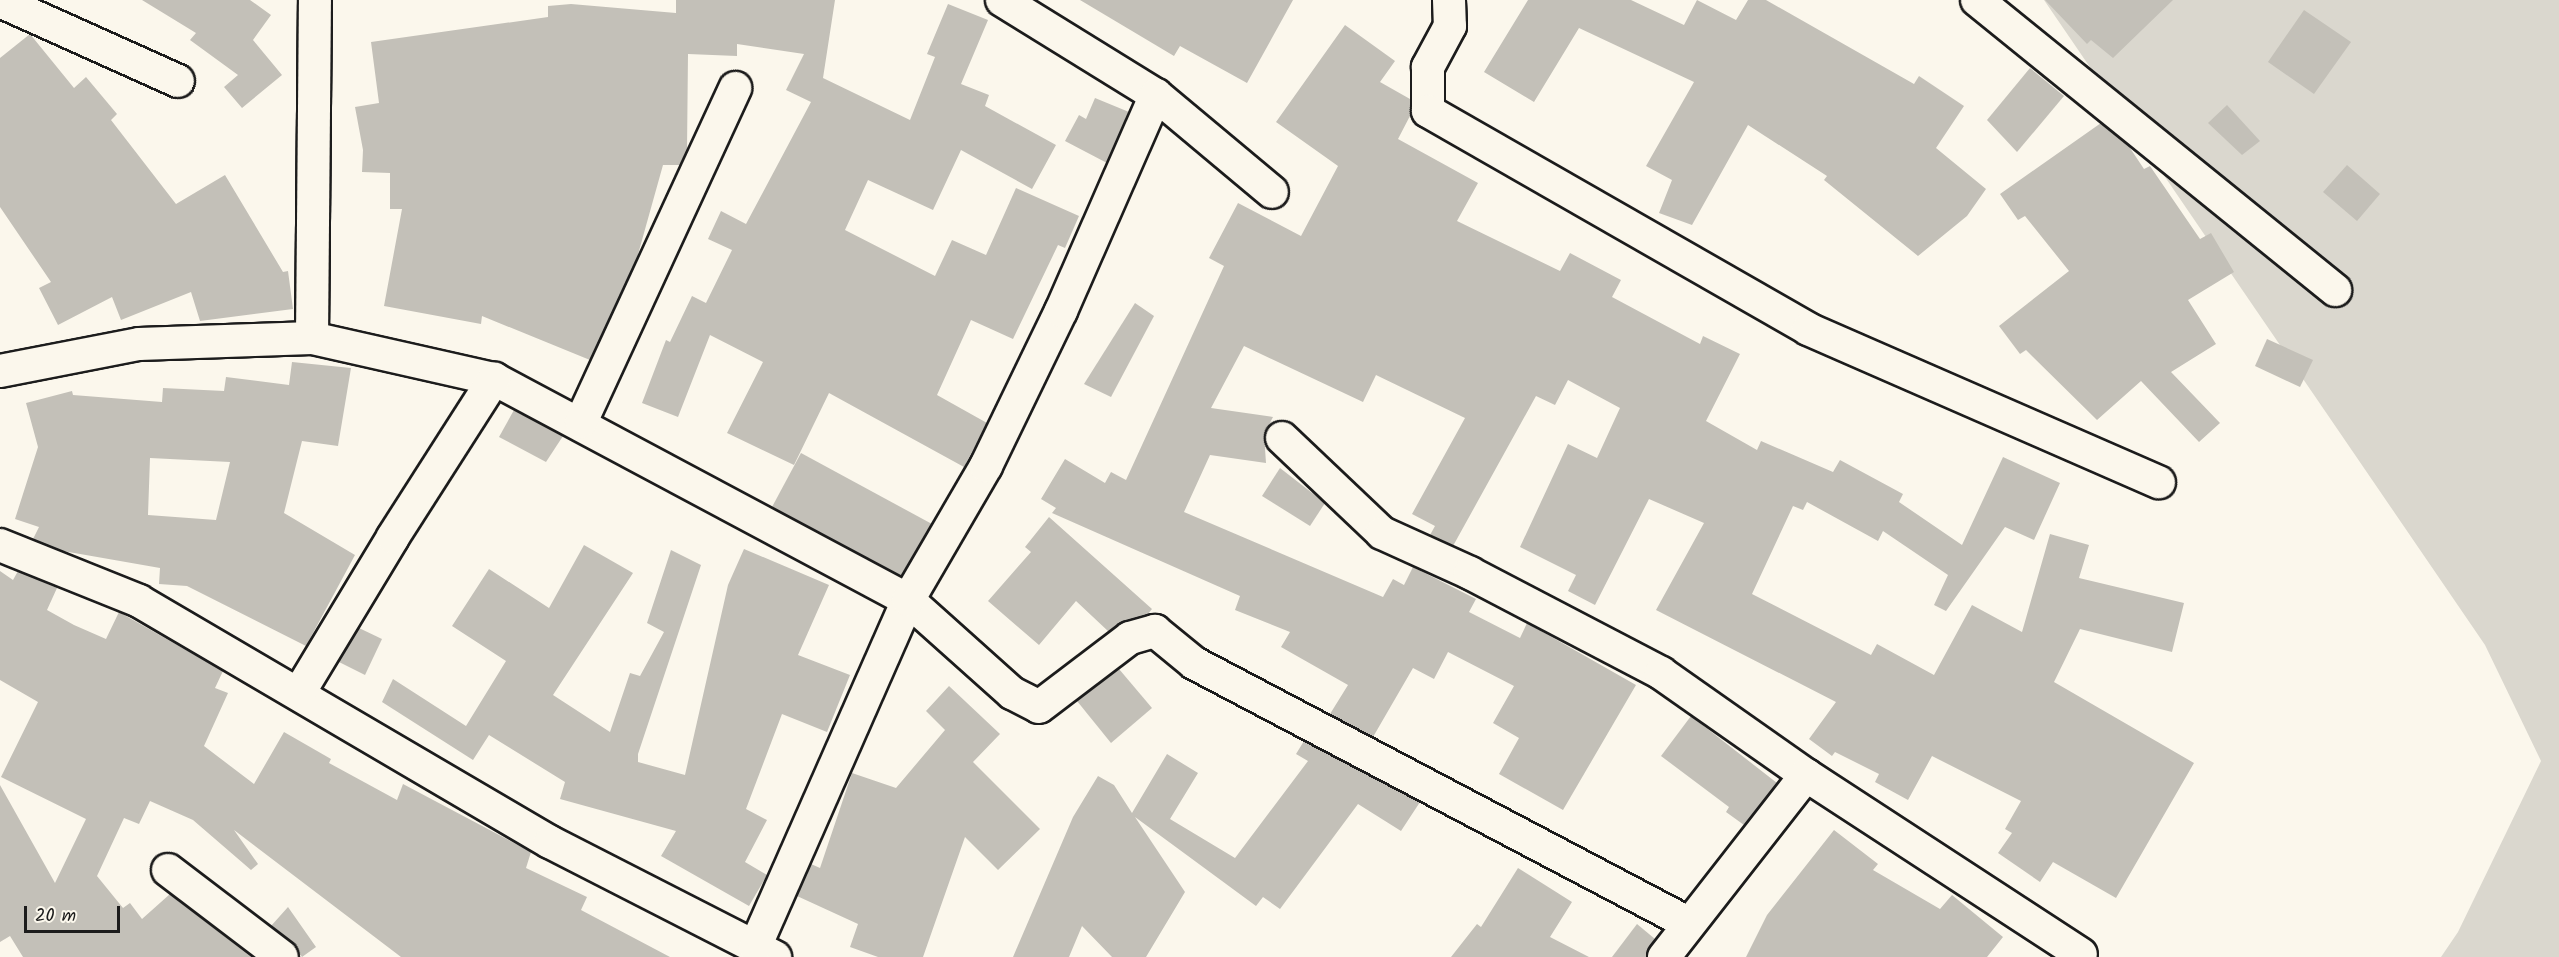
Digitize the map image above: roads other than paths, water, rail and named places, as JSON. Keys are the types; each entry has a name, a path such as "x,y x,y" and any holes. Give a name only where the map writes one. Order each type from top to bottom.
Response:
{"street":[{"path":"312,338 315,0"},
{"path":"1002,0 1156,95 1272,192"},
{"path":"1449,0 1450,26 1428,67 1428,111 1808,329 2159,482"},
{"path":"0,1 178,81"},
{"path":"1987,3 2335,290"},
{"path":"581,422 735,88"},
{"path":"0,545 139,602 299,693 550,842 765,952 908,600 986,466 1061,311 1156,95"},
{"path":"0,371 139,344 312,338 494,379 581,422 908,600 1012,693 1039,707 1130,638 1155,631 1194,663 1688,923"},
{"path":"299,693 393,537 494,379"},
{"path":"1282,438 1382,533 1470,573 1661,673 1806,775 2081,954"},
{"path":"1664,957 1688,923 1806,775"},
{"path":"168,870 282,957"}]}
